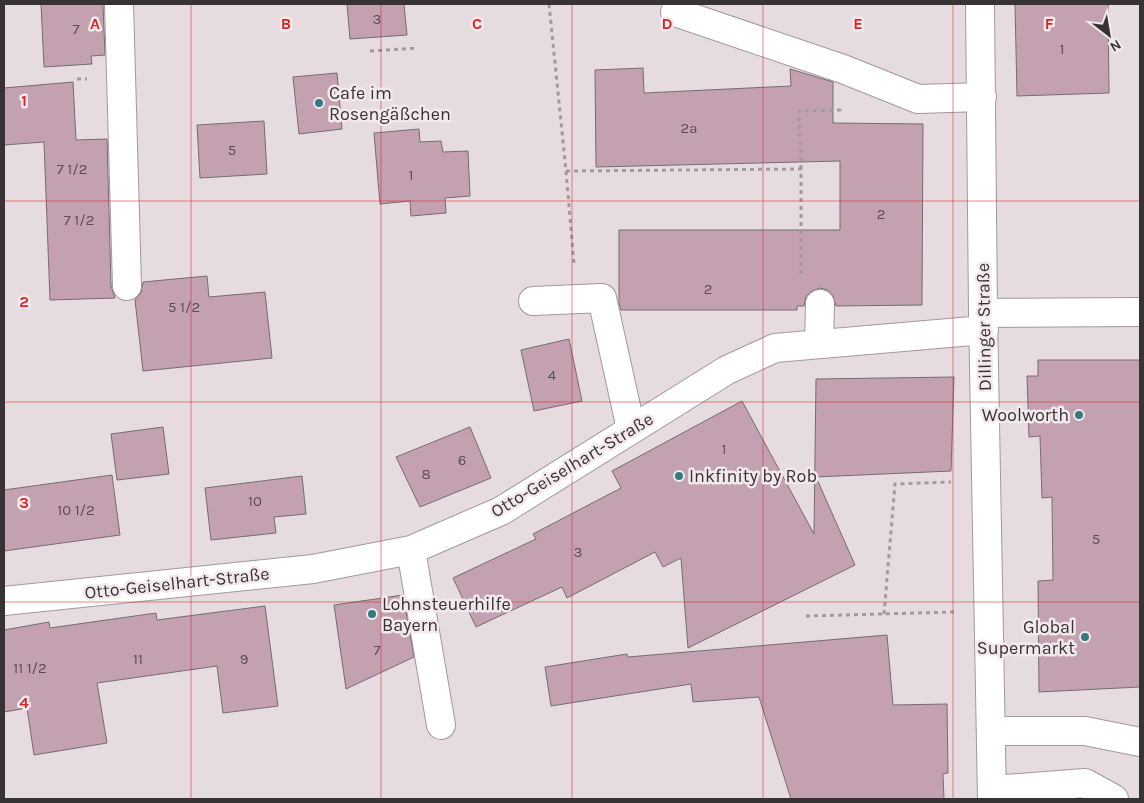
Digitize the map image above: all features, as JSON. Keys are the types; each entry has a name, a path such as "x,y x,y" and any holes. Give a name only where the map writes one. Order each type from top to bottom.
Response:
{"street":[{"path":"119,4 127,286"},
{"name":"Dillinger Straße","path":"980,4 992,794"},
{"path":"675,12 837,68 918,99 982,97"},
{"path":"533,300 602,298 631,429"},
{"path":"820,304 820,344"},
{"name":"Otto-Geiselhart-Straße","path":"4,602 314,569 412,550 501,511 727,370 775,348 820,344 984,322 1140,312"},
{"path":"412,550 441,725"},
{"path":"991,731 1085,731 1140,742"},
{"path":"992,794 1085,783 1114,799"}],"path":[{"path":"549,4 574,261"},
{"path":"370,51 418,48"},
{"path":"801,277 799,111 840,110 841,97"},
{"path":"566,171 801,169"},
{"path":"884,614 895,484 986,483"},
{"path":"806,616 990,611"}],"building":[{"path":"41,4 103,4 105,55 91,56 92,64 44,67"},
{"path":"347,4 404,4 407,35 350,39"},
{"path":"1015,4 1108,4 1109,93 1017,96"},
{"path":"643,68 644,93 791,86 790,69 833,82 833,123 923,124 922,305 836,306 833,296 828,290 820,288 806,296 804,306 797,306 797,310 621,310 619,303 619,230 840,230 840,161 596,167 595,70"},
{"path":"337,73 342,129 299,134 293,77"},
{"path":"73,82 76,140 107,139 111,286 115,298 50,300 44,142 4,145 4,88"},
{"path":"264,121 267,174 200,178 197,125"},
{"path":"419,129 420,142 441,141 443,152 468,151 470,196 445,198 446,213 411,216 410,201 380,204 374,133"},
{"path":"207,276 209,297 265,292 272,358 143,371 135,300 141,293 143,282"},
{"path":"569,339 582,401 534,411 521,350"},
{"path":"1038,360 1140,360 1140,687 1039,692 1038,581 1053,580 1052,497 1042,498 1040,436 1029,437 1027,376 1038,376"},
{"path":"954,377 951,471 816,477 855,565 688,648 681,558 663,567 655,552 567,598 562,587 476,627 453,578 536,539 533,534 621,488 612,471 742,401 814,534 816,379"},
{"path":"163,427 169,474 117,480 111,434"},
{"path":"470,427 491,478 420,507 396,457"},
{"path":"112,475 120,535 4,551 4,490"},
{"path":"302,476 306,514 274,517 276,533 211,540 205,488"},
{"path":"403,595 414,657 346,689 334,605"},
{"path":"265,606 278,706 223,713 217,666 97,683 107,743 34,755 27,708 4,712 4,630 49,622 50,628 156,613 157,620"},
{"path":"887,635 893,705 947,704 948,773 943,774 944,799 791,799 759,697 693,702 691,684 551,706 545,667 627,654 628,657"}],"place":[{"name":"Cafe im Rosengäßchen","path":"319,103"},
{"name":"Woolworth","path":"1079,415"},
{"name":"Inkfinity by Rob","path":"679,476"},
{"name":"Lohnsteuerhilfe Bayern","path":"372,614"},
{"name":"Global Supermarkt","path":"1085,637"}]}
